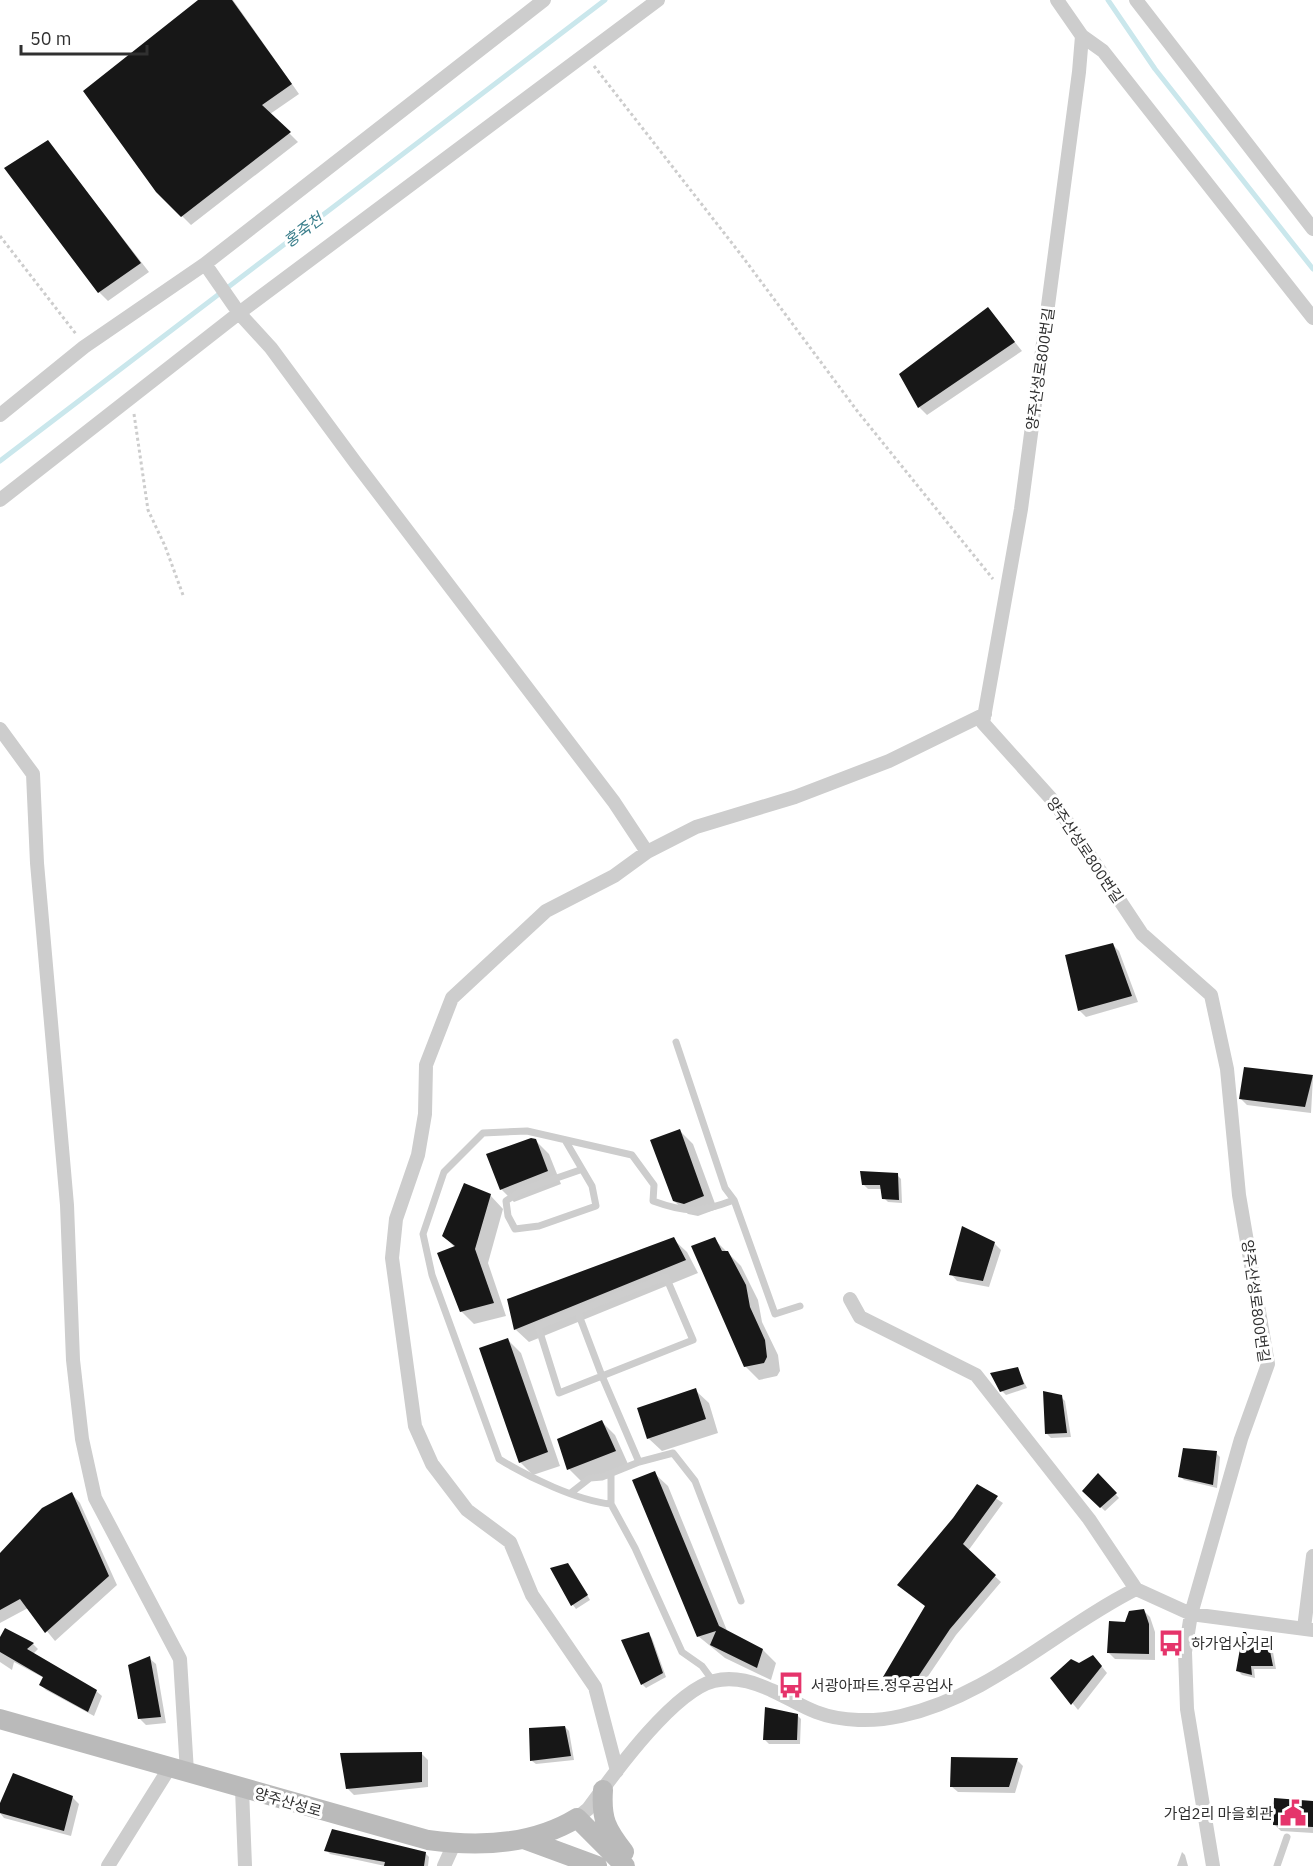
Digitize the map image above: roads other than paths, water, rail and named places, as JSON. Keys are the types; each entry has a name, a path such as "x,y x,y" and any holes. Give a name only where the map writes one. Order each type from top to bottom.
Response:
{"street":[{"path":"0,415 84,348 205,264 544,0"},
{"path":"0,500 239,313 658,0"},
{"path":"1057,0 1082,36 1103,51 1313,318"},
{"path":"1136,0 1313,230"},
{"name":"양주산성로800번길","path":"1082,36 1023,497 983,723 1055,803 1142,934 1211,995 1227,1069 1239,1195 1268,1364 1241,1439 1191,1614 1185,1652 1185,1680 1213,1866"},
{"path":"205,264 239,313 271,348 614,802 647,852"},
{"path":"617,1771 595,1687 532,1595 510,1542 467,1510 432,1464 415,1426 392,1258 396,1219 418,1155 425,1114 426,1065 452,998 546,911 614,876 647,852 696,827 795,797 890,761 985,714"},
{"path":"0,729 33,774 37,863 68,1205 73,1360 82,1439 95,1498 180,1659 179,1769 108,1866"},
{"path":"850,1299 860,1317 976,1375 1089,1519 1136,1590 1191,1614 1308,1629 1313,1556"},
{"path":"713,1681 738,1680 754,1683 817,1713 836,1718 877,1720 901,1716 954,1699 1010,1670 1113,1601 1136,1590"},
{"name":"양주산성로","path":"0,1719 428,1840 454,1844 497,1843 524,1839 562,1827 577,1818 588,1809 617,1771 673,1707 713,1681"},
{"path":"242,1789 245,1866"},
{"path":"603,1790 602,1812 608,1832 635,1866"},
{"path":"577,1818 624,1866"},
{"path":"524,1839 597,1866"},
{"path":"444,1866 454,1844"}],"lane":[{"path":"676,1042 725,1188 734,1200 775,1314 800,1306"},
{"path":"612,1504 591,1503 572,1492 524,1474 499,1459 432,1275 423,1234 444,1172 483,1133 526,1131 632,1155 654,1185 653,1201 682,1212 718,1206 734,1200"},
{"path":"565,1140 580,1170 592,1186 596,1206 539,1226 515,1229 508,1216 506,1201 522,1190 580,1170"},
{"path":"666,1277 693,1340 602,1376 559,1393 538,1326 666,1277"},
{"path":"577,1310 639,1462"},
{"path":"572,1492 590,1478 611,1474 639,1462 673,1453 695,1481 741,1601"},
{"path":"611,1474 612,1504 635,1548 682,1652 702,1666 713,1681"},
{"path":"1277,1866 1287,1837"}],"waterway":[{"name":"홍죽천","path":"0,461 605,0"},
{"path":"1108,0 1155,69 1313,269"}],"place":[{"name":"하가업사거리","path":"1171,1643"},
{"name":"서광아파트.정우공업사","path":"791,1685"},
{"name":"가업2리 마을회관","path":"1293,1813"}]}
